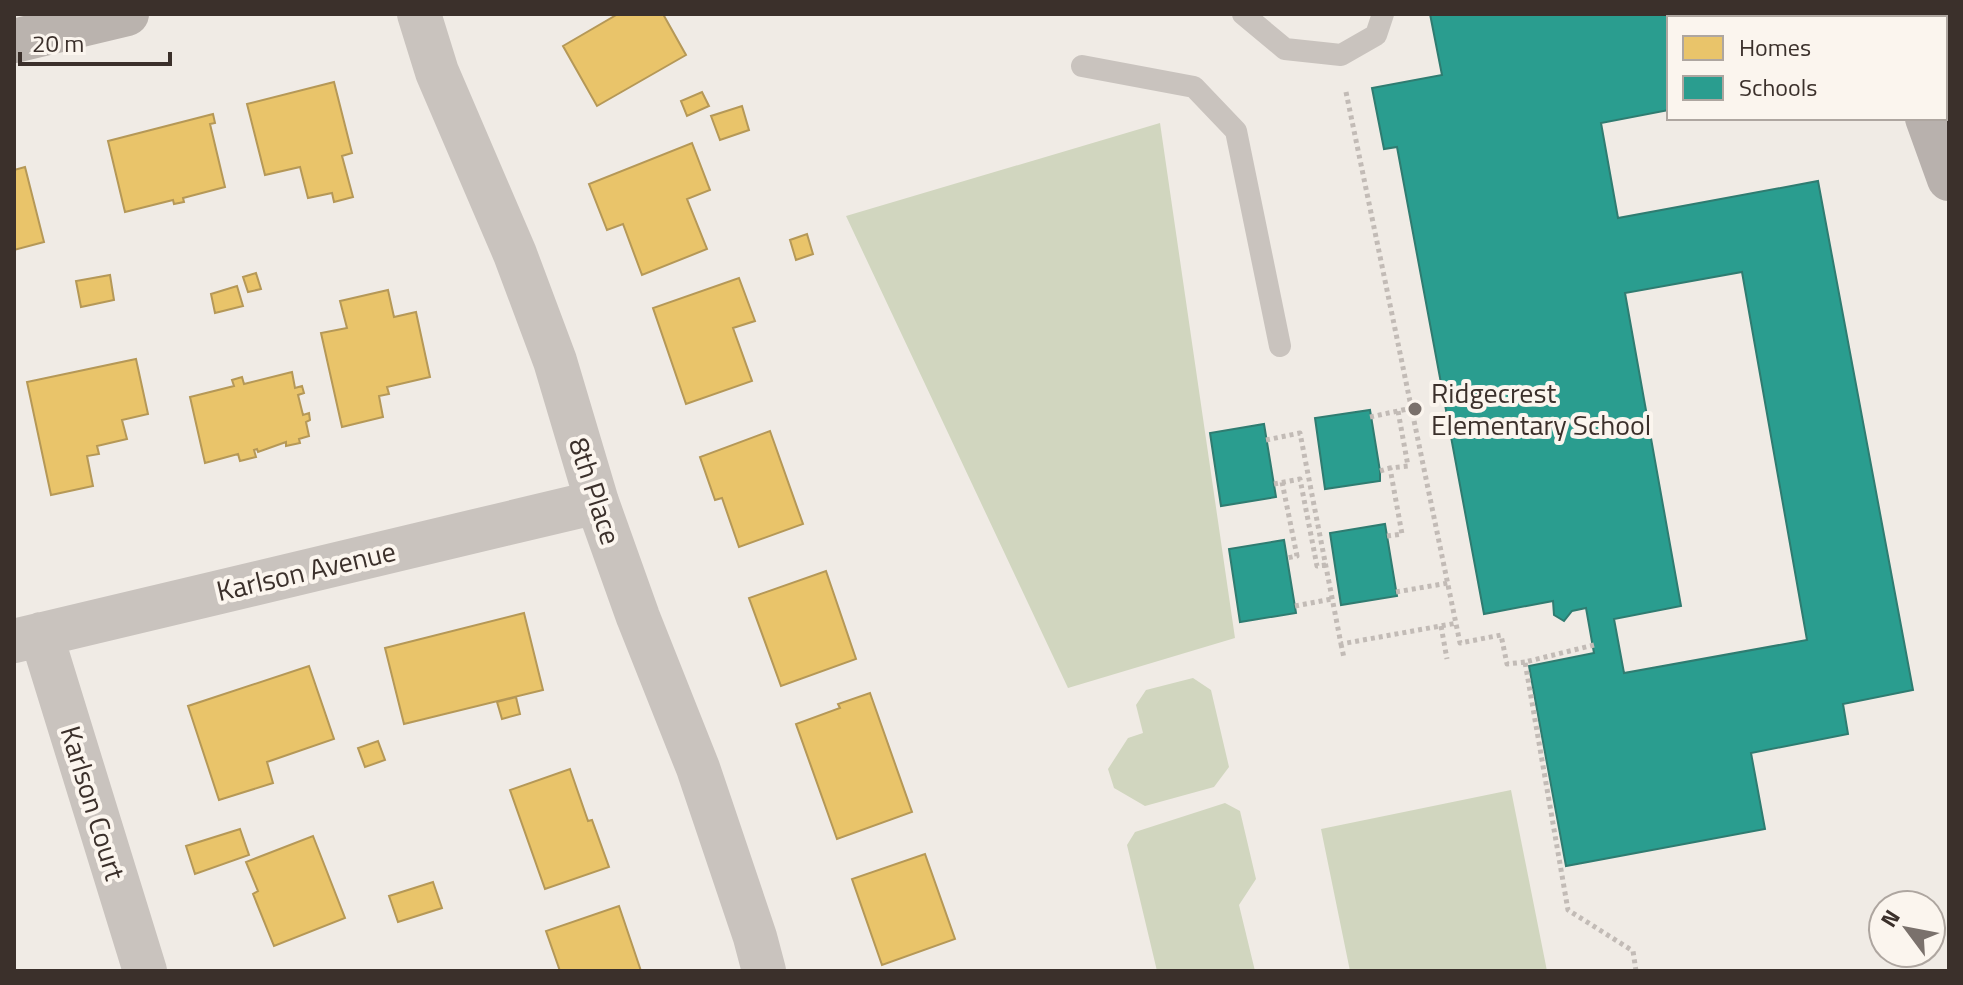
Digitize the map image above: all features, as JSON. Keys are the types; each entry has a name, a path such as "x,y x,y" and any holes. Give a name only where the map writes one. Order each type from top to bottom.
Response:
{"main road":[{"path":"1928,120 1949,179"}],"street":[{"path":"14,41 127,14"},
{"name":"8th Place","path":"419,14 437,72 515,254 555,361 597,502 638,617 698,768 764,971"},
{"name":"Karlson Avenue","path":"28,638 597,502"},
{"name":"Karlson Court","path":"28,638 145,971"}],"lane":[{"path":"1243,14 1285,49 1341,55 1376,35 1383,14"},
{"path":"1082,66 1194,87 1236,131 1280,346"}],"path":[{"path":"1346,92 1460,643 1501,635 1507,664 1594,645"},
{"path":"1370,417 1412,408"},
{"path":"1380,471 1408,466 1398,411"},
{"path":"1266,440 1300,433 1344,658"},
{"path":"1387,536 1402,534 1390,468"},
{"path":"1274,484 1300,479 1317,566 1326,565"},
{"path":"1282,482 1297,556 1287,558"},
{"path":"1396,592 1448,583"},
{"path":"1295,606 1332,599"},
{"path":"1341,644 1457,623"},
{"path":"1441,626 1447,659"},
{"path":"1525,662 1568,910 1633,951 1636,971"}],"green space":[{"path":"1160,123 1235,638 1068,688 846,216"},
{"path":"1193,678 1211,690 1229,767 1214,787 1145,806 1114,788 1108,769 1128,738 1143,733 1136,705 1146,690"},
{"path":"1511,790 1547,971 1350,971 1321,829"},
{"path":"1225,803 1240,811 1256,879 1239,905 1255,971 1157,971 1127,845 1135,832"}],"building: Homes":[{"path":"618,14 663,14 686,55 597,106 563,46"},
{"path":"334,82 352,153 342,156 353,197 334,202 332,193 308,198 300,167 265,175 247,104"},
{"path":"702,92 709,106 687,116 681,101"},
{"path":"742,106 749,130 720,140 711,116"},
{"path":"213,114 215,123 210,124 225,187 183,198 184,202 174,204 173,200 125,212 108,141"},
{"path":"692,143 710,190 687,199 707,249 642,275 623,224 607,230 589,184"},
{"path":"25,167 44,242 14,250 14,170"},
{"path":"807,234 813,254 796,260 790,240"},
{"path":"256,273 261,289 248,292 243,277"},
{"path":"110,275 114,300 81,307 76,281"},
{"path":"739,278 755,321 733,328 752,381 686,404 653,308"},
{"path":"237,286 243,306 215,313 211,294"},
{"path":"388,290 394,317 416,312 430,377 387,387 389,394 379,396 383,417 342,427 321,333 347,328 340,301"},
{"path":"136,359 148,414 122,420 127,439 97,446 99,454 87,456 93,486 51,495 27,382"},
{"path":"292,372 295,388 302,386 304,393 298,395 303,415 309,413 310,420 306,422 309,436 299,439 300,443 286,446 286,442 258,452 254,450 256,457 240,461 238,454 205,463 190,397 234,386 232,380 242,377 244,384"},
{"path":"770,431 803,524 739,547 722,498 715,500 700,457"},
{"path":"826,571 856,659 781,686 749,598"},
{"path":"524,613 543,690 404,724 385,648"},
{"path":"309,666 334,739 267,762 273,783 219,800 188,706"},
{"path":"870,693 912,812 837,839 796,724"},
{"path":"516,697 520,714 502,719 497,702"},
{"path":"378,741 385,760 365,767 358,748"},
{"path":"570,769 588,821 592,820 609,867 545,889 510,790"},
{"path":"240,829 249,855 195,874 186,846"},
{"path":"313,836 345,918 274,946 253,894 258,891 246,862"},
{"path":"925,854 955,939 882,965 852,879"},
{"path":"433,882 442,908 398,922 389,896"},
{"path":"619,906 641,971 560,971 546,931"}],"building: Schools":[{"name":"Ridgecrest Elementary School","path":"1430,14 1700,14 1667,16 1667,110 1601,123 1618,218 1818,181 1913,690 1843,704 1848,734 1751,753 1765,829 1566,866 1529,666 1594,653 1586,608 1572,611 1564,621 1554,615 1553,601 1484,614 1397,147 1384,149 1372,88 1442,75","holes":["1742,272 1807,640 1624,673 1614,619 1681,606 1625,293"]},
{"path":"1370,410 1380,481 1325,489 1315,418"},
{"path":"1264,424 1276,497 1221,506 1210,433"},
{"path":"1385,524 1397,596 1341,605 1330,533"},
{"path":"1284,540 1296,613 1240,622 1229,549"}],"place":[{"name":"Ridgecrest Elementary School","path":"1415,409"}]}
